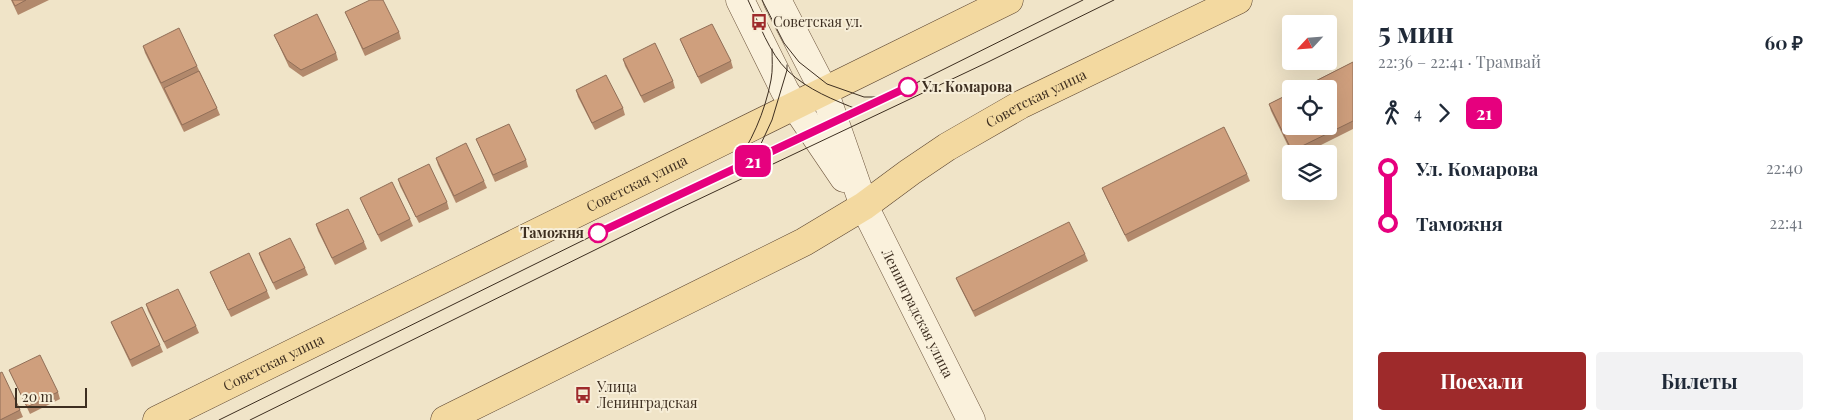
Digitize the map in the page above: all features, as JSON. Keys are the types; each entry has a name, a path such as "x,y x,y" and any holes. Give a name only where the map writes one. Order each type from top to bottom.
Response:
{"main road":[{"name":"Ленинградская улица","path":"740,0 785,91 864,206"},
{"name":"Ленинградская улица","path":"777,0 824,91 864,206 970,420"},
{"name":"Советская улица","path":"157,420 1009,0"},
{"name":"Советская улица","path":"445,420 804,242 864,206 947,147 1020,105 1238,0"}],"building":[{"path":"12,0 26,0 15,6"},
{"path":"370,0 383,0 399,32 363,49 345,12"},
{"path":"317,14 336,53 301,70 287,60 274,35"},
{"path":"712,24 731,61 698,77 680,39"},
{"path":"179,28 197,66 161,83 143,46"},
{"path":"655,43 673,81 641,96 623,59"},
{"path":"1353,62 1353,121 1337,129 1337,80 1318,80"},
{"path":"199,71 217,108 182,125 164,88"},
{"path":"606,75 623,108 592,123 576,90"},
{"path":"1282,98 1282,131 1269,104"},
{"path":"509,124 526,160 493,175 476,139"},
{"path":"1224,127 1247,174 1125,235 1102,188"},
{"path":"1284,135 1325,135 1304,145 1289,145"},
{"path":"466,143 484,181 454,196 436,158"},
{"path":"429,164 447,202 416,217 398,179"},
{"path":"392,182 410,219 378,235 360,198"},
{"path":"348,209 364,242 332,258 316,224"},
{"path":"1069,222 1085,254 973,311 956,278"},
{"path":"290,238 305,268 273,283 259,253"},
{"path":"249,253 267,291 228,310 210,272"},
{"path":"178,289 196,326 164,342 146,304"},
{"path":"142,307 160,345 130,360 111,322"},
{"path":"40,355 58,392 27,407 9,370"},
{"path":"2,372 20,410 0,420 0,373"}],"tram line":[{"path":"748,0 775,56 788,71 804,84 822,94 863,110"},
{"path":"762,0 784,43 799,62 827,84 864,97 883,97"},
{"path":"219,420 598,233 908,87 1083,0"},
{"path":"250,420 676,210 1114,0"},
{"path":"732,169 751,138 761,116 772,76 772,49"},
{"path":"753,161 772,120 787,65"},
{"name":"21","path":"598,233 908,87"}],"place":[{"name":"Советская ул.","path":"759,22"},
{"name":"Ул. Комарова","path":"908,87"},
{"name":"Таможня","path":"598,233"},
{"name":"Улица Ленинградская","path":"583,395"}]}
